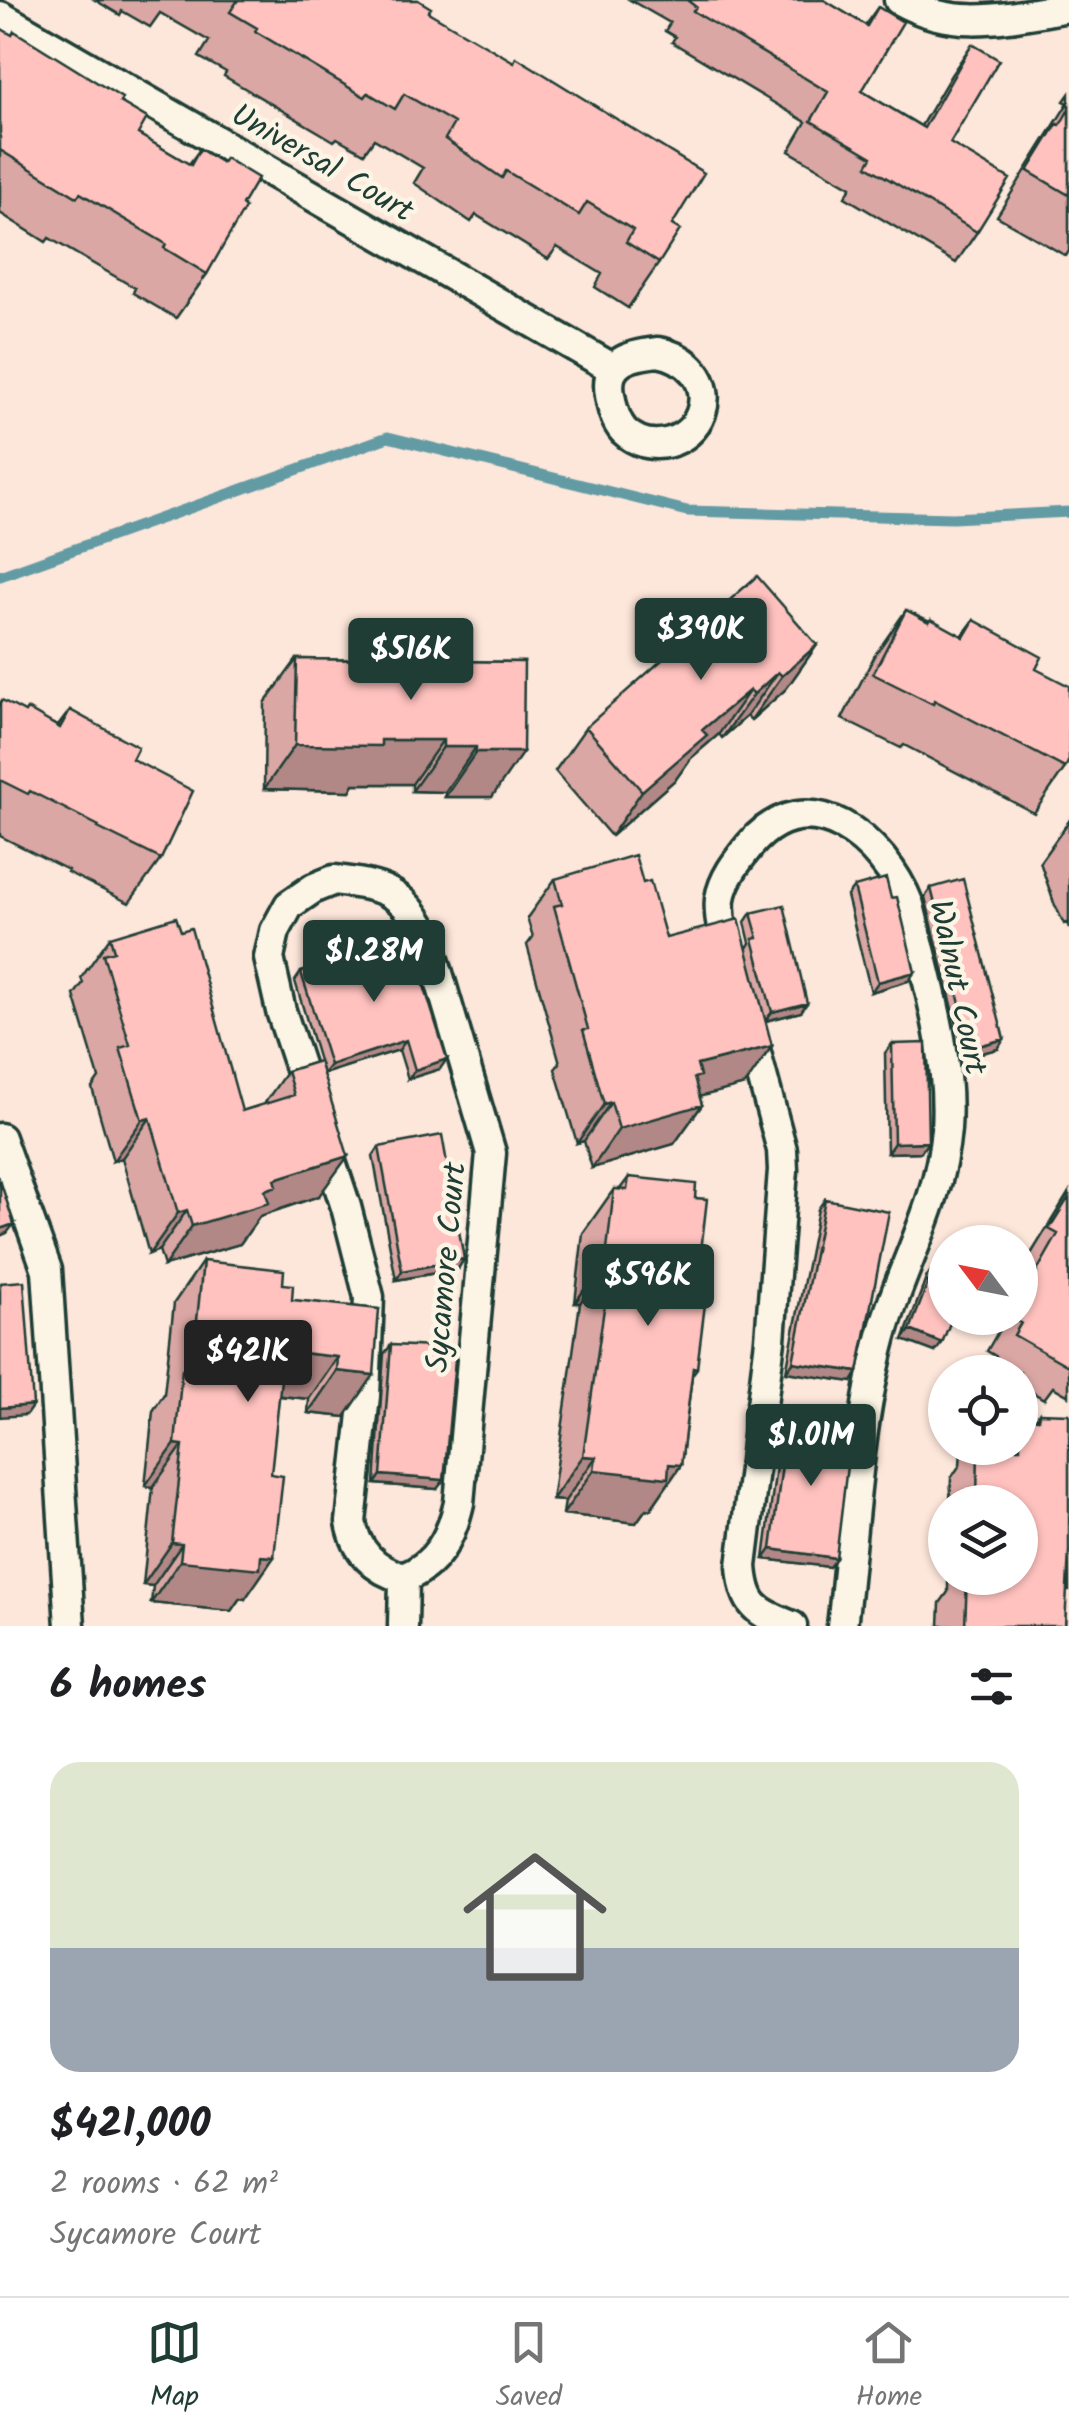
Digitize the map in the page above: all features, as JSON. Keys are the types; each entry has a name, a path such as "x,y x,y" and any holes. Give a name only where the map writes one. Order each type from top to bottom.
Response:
{"street":[{"path":"899,0 930,16 950,20 999,18 1069,7"},
{"name":"Universal Court","path":"0,16 612,368"},
{"name":"Walnut Court","path":"792,1626 754,1607 744,1592 742,1566 770,1340 782,1150 724,935 720,903 730,872 766,830 792,818 817,816 844,827 886,860 909,905 944,1058 946,1128 938,1186 886,1324 874,1372 842,1626"},
{"name":"Sycamore Court","path":"334,880 382,888 400,896 413,911 427,936 491,1153 456,1514 435,1558 404,1578 389,1574 368,1560 354,1538 350,1522 365,1396 369,1297 346,1207 281,1011 269,958 275,931 289,906 314,888 334,880"},
{"path":"0,1138 48,1270 70,1626"},
{"path":"403,1626 404,1578"}],"building":[{"path":"238,0 418,0 431,8 428,12 514,62 516,57 704,173 672,225 680,230 659,263 626,242 633,230 587,202 579,215 506,171 502,178 445,139 454,123 404,94 395,109 368,93 365,97 255,31 257,28 230,12"},
{"path":"687,0 824,0 867,26 878,7 903,22 862,91 924,128 972,44 999,60 950,143 1010,179 977,232 867,166 872,157 811,121 828,92 693,11 696,7"},
{"path":"0,28 12,35 14,31 122,98 120,102 147,118 138,134 191,165 200,149 222,163 225,158 258,178 207,274 164,248 166,244 0,150"},
{"path":"1069,109 1069,195 1028,171"},
{"path":"757,576 817,645 782,676 778,672 754,694 750,690 702,730 707,735 642,791 586,727"},
{"path":"906,610 964,637 974,620 1042,657 1036,669 1069,686 1069,760 1065,768 934,700 933,704 873,674"},
{"path":"297,659 524,662 523,752 476,752 476,747 443,747 443,740 381,740 381,746 295,745"},
{"path":"2,700 60,728 70,710 138,747 132,759 193,791 161,859 30,791 28,794 0,780"},
{"path":"635,855 643,883 650,881 666,938 739,919 772,1046 697,1065 700,1076 694,1078 702,1105 619,1129 611,1102 604,1104 583,1030 588,1029 554,906 562,904 555,879"},
{"path":"886,878 891,898 897,897 915,972 878,982 854,887"},
{"path":"963,879 1004,1039 971,1048 931,888"},
{"path":"784,905 807,1003 772,1012 753,939 758,938 751,913"},
{"path":"176,917 181,931 191,928 242,1111 294,1095 287,1071 319,1061 348,1156 275,1179 277,1186 265,1190 269,1203 192,1226 187,1210 178,1213 150,1118 142,1120 120,1048 130,1045 103,954 114,951 110,937"},
{"path":"409,938 447,1059 415,1070 406,1040 330,1065 301,972"},
{"path":"926,1043 928,1142 894,1143 892,1044"},
{"path":"442,1135 464,1259 402,1271 379,1147"},
{"path":"629,1177 696,1184 695,1198 707,1199 696,1295 706,1296 697,1368 693,1367 681,1465 669,1464 668,1478 594,1470 596,1457 583,1456 611,1259 606,1258 614,1189 627,1190"},
{"path":"0,1180 14,1224 0,1229"},
{"path":"1069,1197 1068,1366 1014,1335 1038,1335 1038,1269 1058,1234 1049,1229"},
{"path":"825,1199 889,1212 858,1372 793,1362"},
{"path":"203,1261 284,1270 283,1284 293,1285 292,1300 379,1309 374,1375 337,1371 338,1357 284,1351 271,1474 283,1476 274,1557 261,1556 260,1569 180,1561 182,1544 172,1543 183,1445 175,1444 182,1369 192,1370"},
{"path":"24,1281 33,1405 0,1408 0,1283"},
{"path":"928,1283 928,1335 945,1335 942,1343 910,1330"},
{"path":"391,1345 456,1348 444,1480 381,1475"},
{"path":"1039,1413 1069,1414 1065,1626 965,1626 966,1595 1038,1595 1038,1485 977,1485 978,1465 1038,1465"},
{"path":"788,1419 848,1426 845,1439 850,1441 836,1558 771,1549"}],"waterway":[{"path":"0,576 388,437 687,511 953,518 1069,512"}]}
